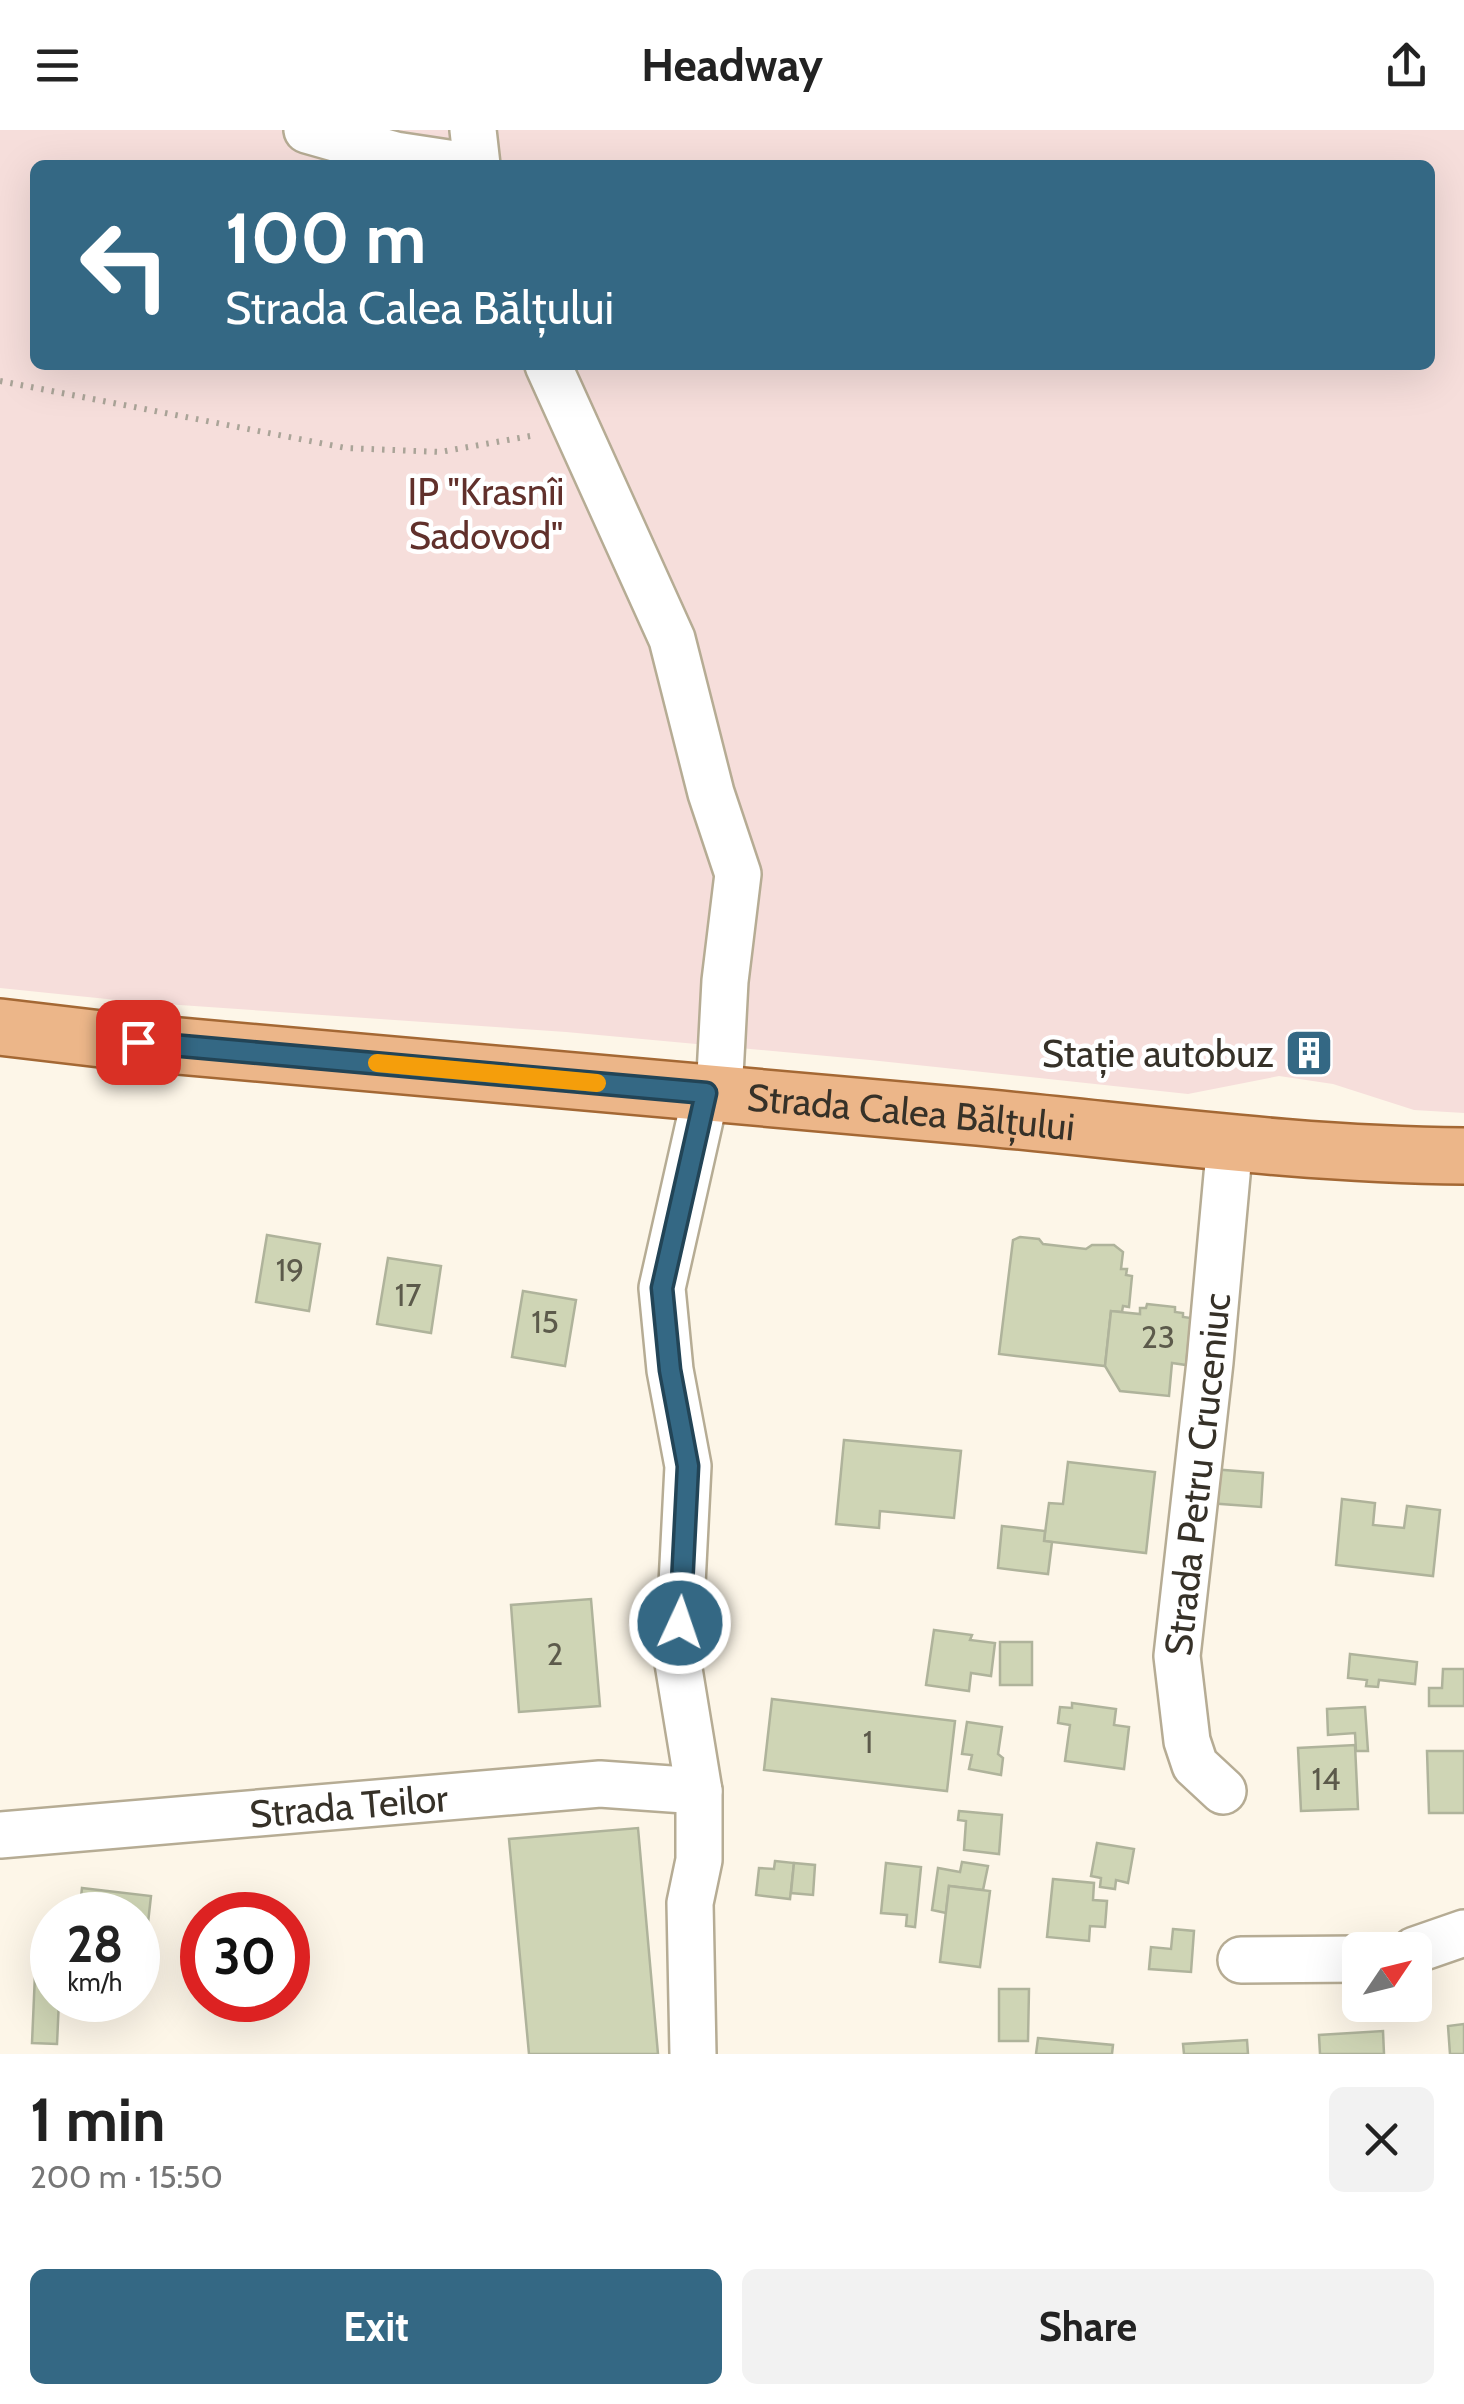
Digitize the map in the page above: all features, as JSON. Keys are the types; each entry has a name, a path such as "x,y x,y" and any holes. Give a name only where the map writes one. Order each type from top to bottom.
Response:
{"main road":[{"name":"Strada Calea Bălțului","path":"0,1028 1230,1142 1392,1156 1464,1156"}],"street":[{"path":"307,130 395,155 428,160"},
{"path":"473,130 476,160"},
{"path":"550,370 672,639 711,793 738,874 713,1094 662,1288 670,1370 688,1466 678,1662 700,1792 699,1860 690,1903 692,2054"},
{"name":"Strada Petru Cruceniuc","path":"1223,1791 1195,1766 1190,1753 1177,1656 1230,1142"},
{"name":"Strada Teilor","path":"0,1835 600,1784 700,1792"},
{"path":"1432,1944 1464,1933"},
{"path":"1241,1960 1342,1959"}],"path":[{"path":"0,381 346,448 440,452 576,428"}],"green space":[{"name":"IP \"Krasnîi Sadovod\"","path":"0,130 1464,130 1464,1113 1414,1110 1333,1084 1279,1076 1188,1094 566,1032 136,1002 0,988"}],"building":[{"name":"Stație autobuz","path":"1297,1039 1325,1043 1322,1066 1293,1062"},
{"path":"267,1235 320,1244 309,1311 256,1302"},
{"path":"1020,1237 1086,1249 1092,1245 1114,1245 1123,1252 1121,1269 1127,1269 1126,1275 1132,1276 1129,1307 1123,1306 1122,1312 1111,1311 1105,1366 999,1354 1013,1240"},
{"path":"388,1258 441,1266 431,1333 377,1324"},
{"path":"523,1291 576,1300 565,1366 512,1357"},
{"path":"1147,1304 1175,1307 1175,1312 1191,1318 1186,1365 1172,1363 1169,1396 1120,1391 1105,1366 1111,1311 1140,1314 1140,1308"},
{"path":"844,1440 961,1451 954,1518 880,1511 879,1528 836,1524"},
{"path":"1068,1462 1155,1472 1146,1553 1044,1541 1049,1503 1063,1504"},
{"path":"1211,1469 1263,1473 1261,1507 1208,1503"},
{"path":"1342,1499 1375,1503 1373,1525 1404,1528 1407,1506 1440,1510 1433,1576 1336,1565"},
{"path":"1002,1526 1045,1531 1044,1541 1052,1542 1048,1574 998,1568"},
{"path":"591,1599 600,1706 519,1712 511,1605"},
{"path":"934,1630 972,1635 970,1640 995,1643 991,1676 971,1673 969,1691 926,1685"},
{"path":"1000,1642 1032,1642 1032,1685 1000,1685"},
{"path":"1350,1654 1417,1662 1415,1684 1379,1680 1378,1687 1366,1686 1367,1680 1348,1678"},
{"path":"1443,1669 1464,1669 1464,1706 1429,1706 1429,1688 1442,1688"},
{"path":"772,1699 955,1721 947,1791 764,1770"},
{"path":"1072,1703 1116,1709 1114,1725 1129,1727 1124,1769 1065,1761 1070,1725 1058,1723 1060,1707 1072,1708"},
{"path":"1365,1707 1368,1751 1356,1751 1355,1733 1328,1735 1327,1709"},
{"path":"967,1722 1002,1727 998,1754 1003,1758 1001,1775 969,1769 972,1755 962,1754"},
{"path":"1355,1745 1358,1809 1301,1811 1298,1748"},
{"path":"1427,1751 1464,1751 1464,1813 1429,1813"},
{"path":"959,1811 1002,1815 999,1854 964,1850 966,1821 958,1820"},
{"path":"638,1828 658,2054 529,2054 509,1839"},
{"path":"1097,1843 1134,1849 1128,1883 1116,1880 1115,1889 1100,1887 1101,1878 1091,1876"},
{"path":"775,1861 794,1863 790,1899 756,1895 759,1868 774,1869"},
{"path":"962,1862 988,1866 983,1890 949,1886 946,1913 932,1910 938,1868 960,1872"},
{"path":"794,1863 815,1865 813,1895 791,1893"},
{"path":"886,1863 921,1867 915,1927 906,1926 907,1915 881,1913"},
{"path":"1053,1879 1094,1883 1093,1900 1107,1901 1105,1927 1090,1926 1089,1941 1047,1937"},
{"path":"949,1886 990,1891 980,1967 940,1962"},
{"path":"82,1888 116,1892 82,1892"},
{"path":"1173,1929 1194,1931 1191,1972 1149,1969 1151,1947 1171,1949"},
{"path":"999,1989 1029,1989 1028,2041 999,2041"},
{"path":"33,2022 58,2022 57,2044 32,2043"},
{"path":"1464,2024 1464,2054 1450,2054 1448,2026"},
{"path":"1383,2031 1384,2054 1320,2054 1319,2035"},
{"path":"1038,2038 1113,2045 1112,2054 1036,2054"},
{"path":"1247,2040 1248,2054 1184,2054 1183,2044"}],"slow traffic":[{"path":"377,1063 597,1083"}],"place":[{"name":"Stație autobuz","path":"1309,1053"}],"route":[{"path":"138,1042 706,1093 662,1288 670,1370 688,1466 680,1623"}]}
